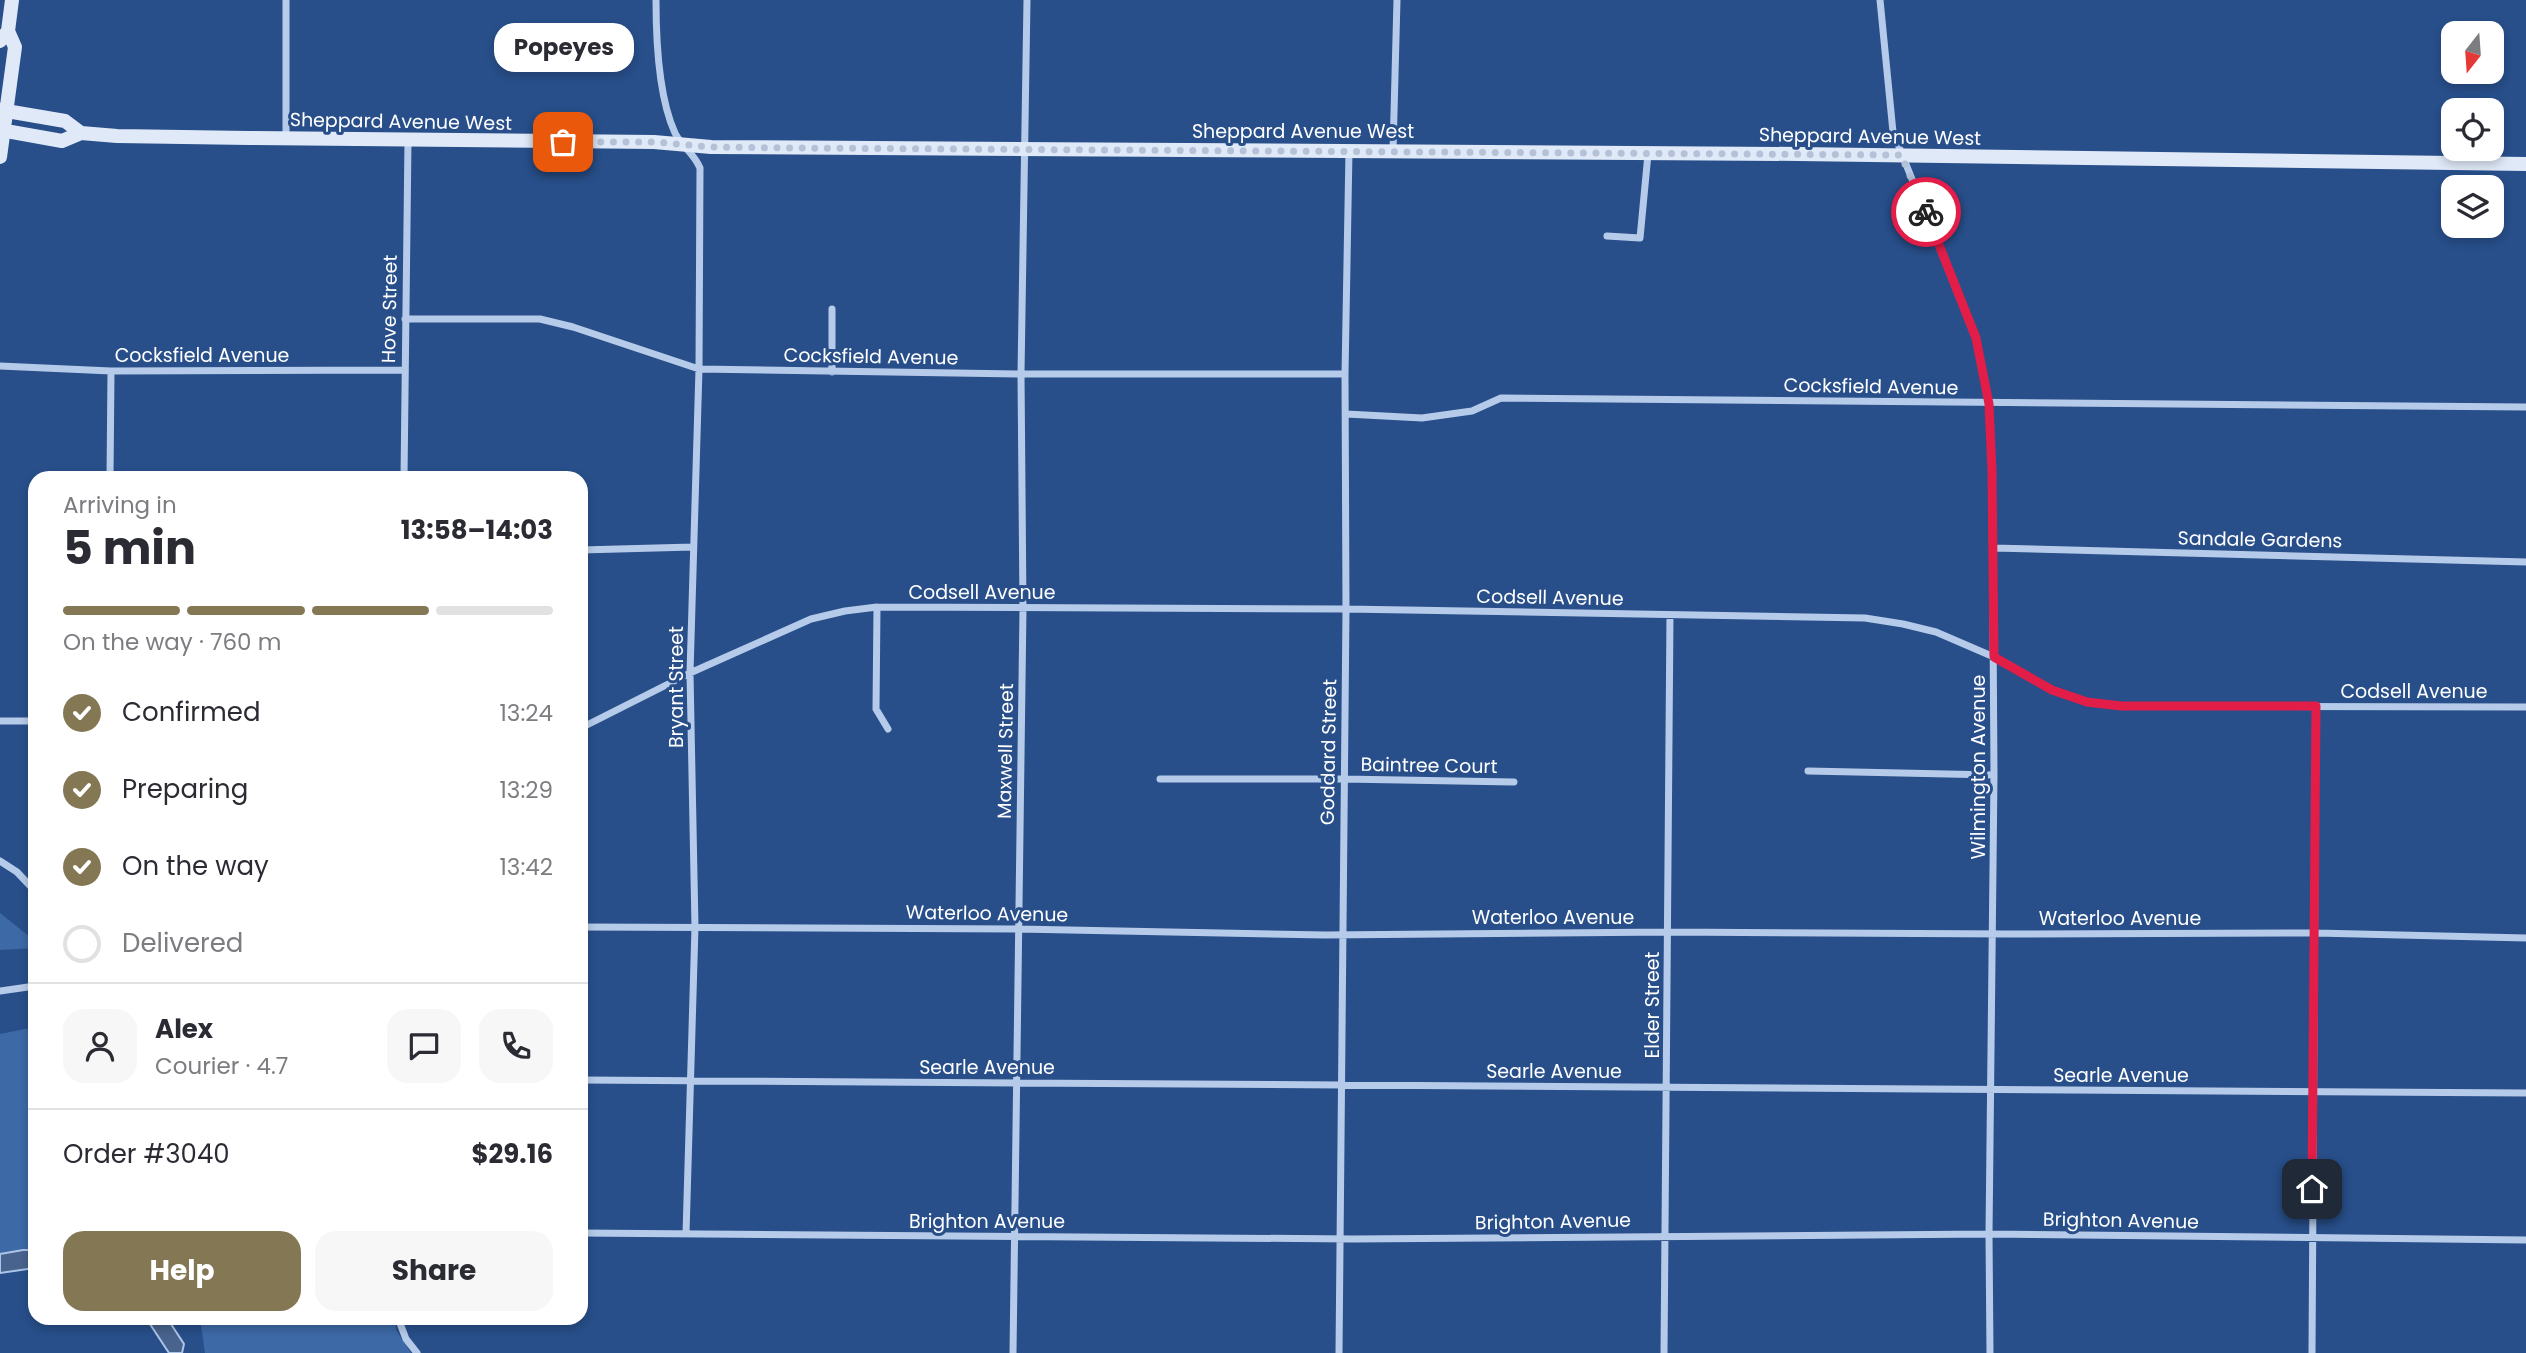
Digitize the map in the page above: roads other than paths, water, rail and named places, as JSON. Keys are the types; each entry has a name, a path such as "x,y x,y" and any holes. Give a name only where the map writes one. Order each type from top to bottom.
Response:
{"main road":[{"path":"0,157 3,111 15,47 4,36 12,0"},
{"name":"Sheppard Avenue West","path":"3,111 65,121 81,133"},
{"name":"Sheppard Avenue West","path":"1,130 62,141 81,133 286,139 654,142 711,147 1901,155 2526,164"}],"street":[{"path":"286,0 286,139"},
{"name":"Bryant Street","path":"656,0 656,35 670,121 677,137 694,155 700,168 699,369 690,673 695,927 686,1234"},
{"name":"Maxwell Street","path":"1013,1353 1023,608 1021,374 1027,0"},
{"path":"1393,151 1397,0"},
{"name":"Wilmington Avenue","path":"1880,0 1894,132 1976,338 1989,404 1994,657 1990,1353"},
{"name":"Hove Street","path":"404,471 408,140"},
{"name":"Goddard Street","path":"1339,1353 1346,609 1345,374 1349,151"},
{"path":"1607,236 1640,238 1648,153"},
{"path":"832,309 832,372"},
{"name":"Cocksfield Avenue","path":"405,319 540,319 573,327 699,369 1021,374 1345,374"},
{"name":"Cocksfield Avenue","path":"0,366 111,370 404,370"},
{"path":"110,471 111,370"},
{"name":"Cocksfield Avenue","path":"1346,414 1422,418 1472,411 1502,398 2526,407"},
{"path":"588,550 693,547"},
{"name":"Sandale Gardens","path":"1993,548 2526,562"},
{"path":"877,607 876,709 888,729"},
{"name":"Codsell Avenue","path":"588,724 690,673 811,619 877,607 1346,609 1865,618 1936,632 1994,657 2052,690 2087,702 2121,706 2526,707"},
{"name":"Elder Street","path":"1664,1353 1670,615"},
{"path":"2312,1353 2316,706"},
{"path":"0,721 28,721"},
{"path":"1808,771 1994,775"},
{"name":"Baintree Court","path":"1160,779 1514,782"},
{"path":"0,861 17,872 28,884"},
{"name":"Waterloo Avenue","path":"588,927 1342,934 2316,933 2526,938"},
{"path":"0,991 28,987"},
{"name":"Searle Avenue","path":"588,1080 2526,1093"},
{"name":"Brighton Avenue","path":"588,1233 1340,1239 1989,1234 2526,1240"},
{"path":"401,1325 406,1339 417,1353"}],"place":[{"name":"Popeyes","path":"563,142"}]}
